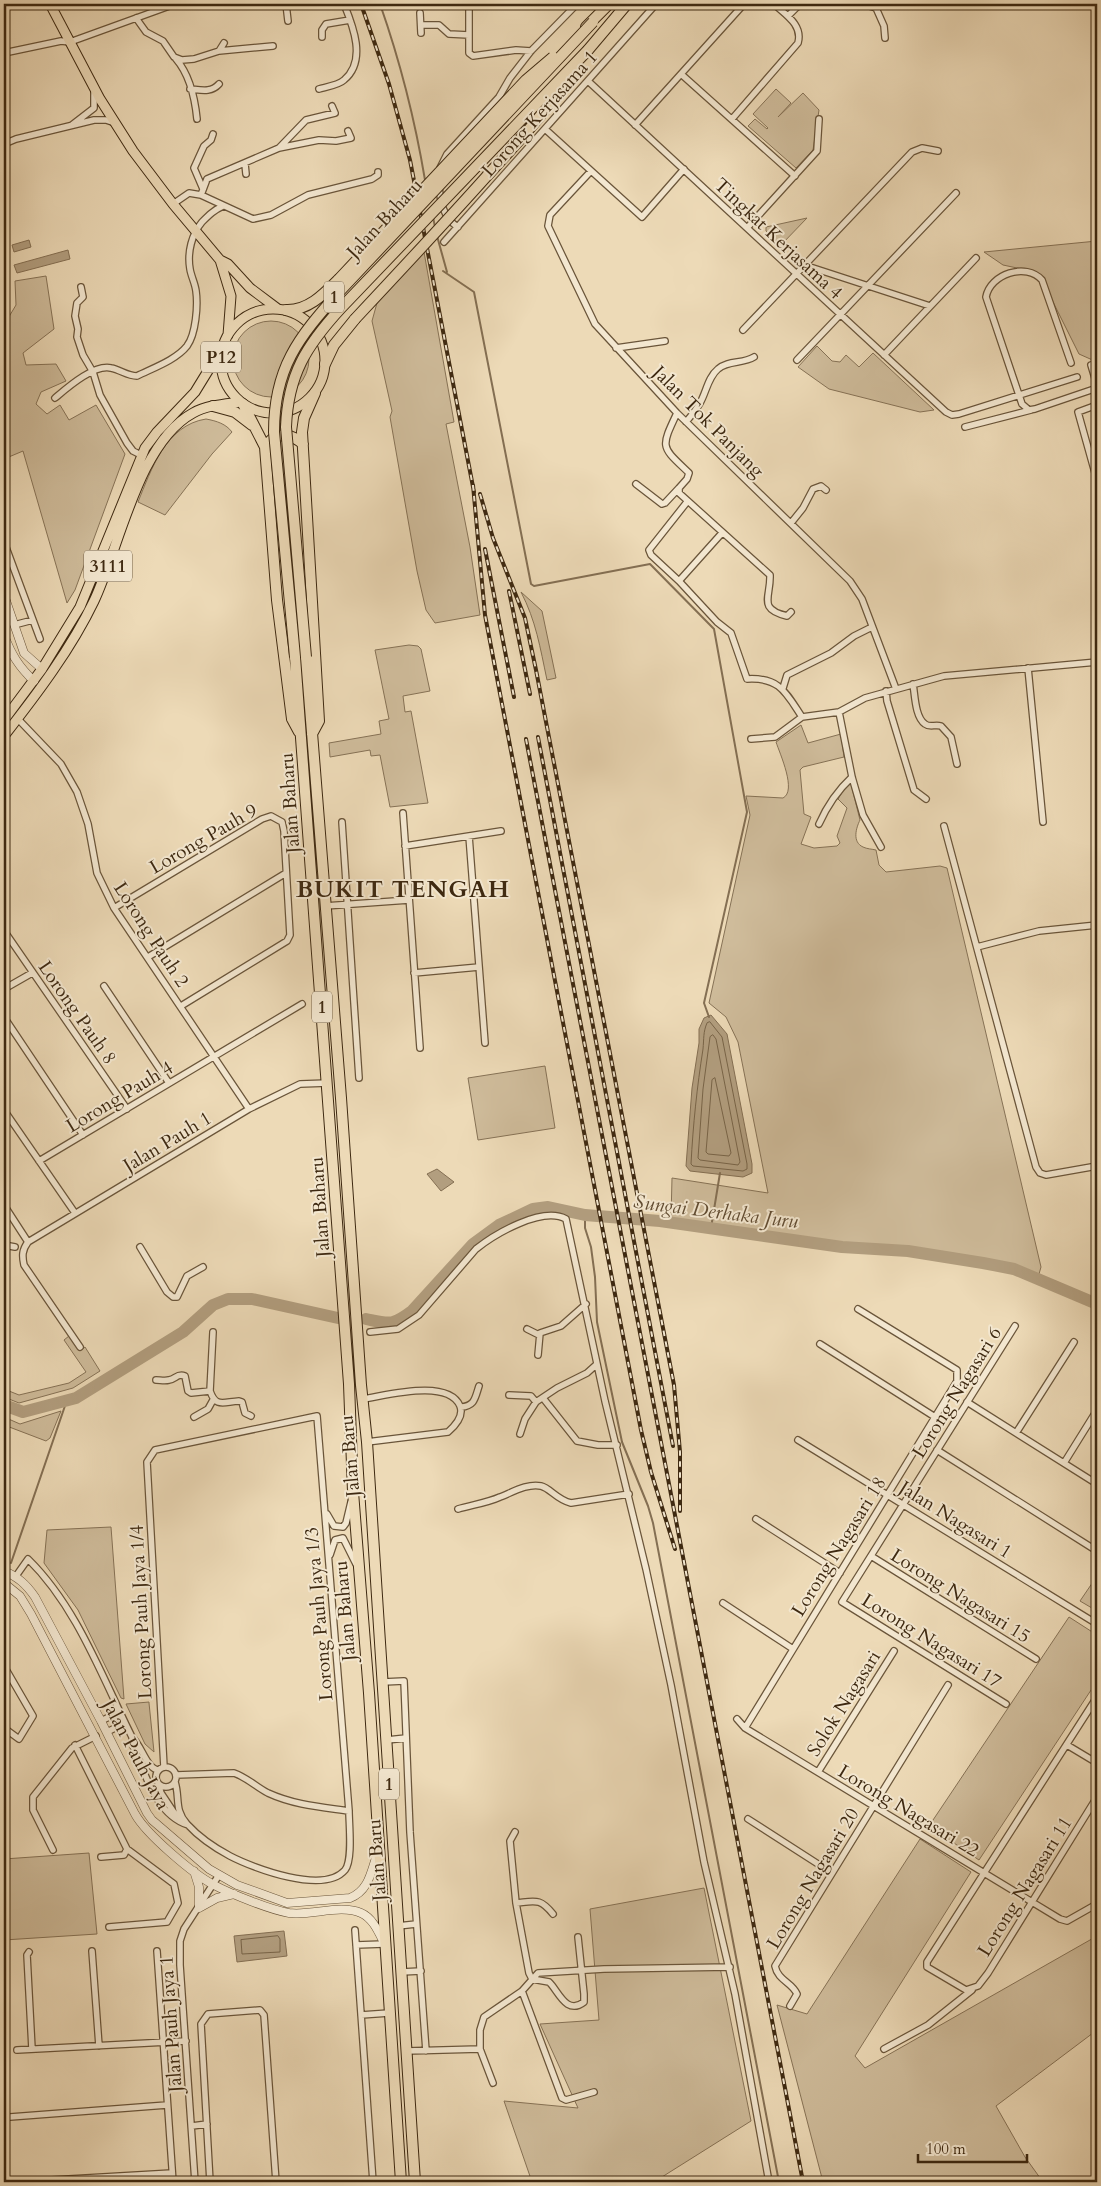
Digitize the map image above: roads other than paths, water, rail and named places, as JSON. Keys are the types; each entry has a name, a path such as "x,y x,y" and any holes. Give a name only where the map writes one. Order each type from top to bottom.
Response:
{"highway":[{"name":"Jalan Baharu","path":"379,1850 352,1492 349,1384 342,1279 301,735 300,657 286,427 289,395 302,359 315,337 588,50 627,4"},
{"name":"1","path":"593,22 602,6"},
{"name":"Jalan Baharu","path":"361,1385 312,734 300,657 274,432 276,397 288,359 303,334 338,292 593,22"},
{"path":"282,310 298,309 313,302 339,279 526,80 593,22"},
{"path":"325,364 334,345 355,319 445,224 556,98 588,50"},
{"path":"312,734 319,720 303,444 304,418 315,393"},
{"path":"242,403 265,447 280,629 292,720 301,735"},
{"path":"213,406 235,412 245,418 260,435"},
{"path":"265,447 273,438 283,436 295,437 303,444"},
{"name":"Jalan Baru","path":"361,1385 367,1442 415,2182"},
{"name":"Jalan Baru","path":"379,1850 401,2182"}],"main road":[{"name":"P12","path":"50,4 94,87 144,168 220,260 231,296 228,335"},
{"name":"P12","path":"220,260 228,264 250,288 282,310 303,318 317,333 323,345 325,364 323,376 315,393"},
{"name":"P12","path":"242,403 231,392 225,381 221,361 222,348 236,324 252,313 264,309 282,310"},
{"name":"3111","path":"4,720 34,681 72,622 88,591 141,456 157,432 196,392 222,348"},
{"path":"242,403 263,412 285,412 298,407 315,393"},
{"name":"3111","path":"4,736 18,719 70,643 94,602 136,491 154,452 165,437 181,421 198,410 213,406 242,403"}],"street":[{"path":"4,53 61,41 70,42 175,4"},
{"path":"286,4 288,21"},
{"path":"319,89 344,80 356,62 354,29 344,4"},
{"path":"469,4 469,53 473,56 516,50 531,51"},
{"path":"458,227 447,218 440,196 442,162 500,97 510,78 531,51 577,4"},
{"name":"Lorong Kerjasama 1","path":"444,242 656,4"},
{"path":"635,125 744,4"},
{"path":"732,120 796,46 799,38 797,27 774,4"},
{"path":"788,16 797,6 802,5 862,4 876,8 884,4"},
{"path":"876,8 884,26 885,38"},
{"path":"420,13 421,33"},
{"path":"136,18 146,32 163,41 182,66 196,106 197,119"},
{"path":"322,37 322,30 326,24 350,20"},
{"path":"421,25 439,25 449,34 469,35"},
{"path":"219,51 224,43"},
{"path":"174,57 182,60 194,59 219,51 273,46"},
{"path":"681,74 795,176"},
{"name":"Tingkat Kerjasama 4","path":"588,81 946,412 952,415 1019,394"},
{"path":"190,89 209,90 214,89 218,84"},
{"path":"72,125 94,108 94,87"},
{"path":"279,148 306,120 335,113 332,106"},
{"path":"4,144 16,139 100,119 115,123"},
{"path":"747,228 816,151 819,119"},
{"path":"545,129 642,217 684,169"},
{"path":"202,192 207,179 279,148 319,140 336,141 351,138 348,131"},
{"path":"213,134 211,140 204,146 194,168 202,192 223,206 254,219 271,215 308,195 372,179 378,172"},
{"path":"743,330 912,152 922,148 938,151"},
{"path":"245,164 246,174"},
{"name":"Jalan Tok Panjang","path":"591,171 550,215 548,226 552,238 595,324 676,413 850,581 862,599 896,689"},
{"path":"173,204 189,193 202,192"},
{"path":"797,360 956,193"},
{"path":"55,398 75,381 93,372 111,368 130,376 137,376 180,353 195,329 196,288 189,267 191,243 195,230 214,210 223,206"},
{"path":"884,355 976,258"},
{"path":"804,265 930,306"},
{"path":"1032,409 1022,404 986,297 994,280 1025,270 1037,274 1042,280 1072,362"},
{"path":"81,287 83,297 78,303 75,316 78,329 77,337 83,355 93,372 100,395 127,443 133,451 141,456"},
{"path":"616,348 666,340"},
{"path":"686,422 700,402 708,384 718,369 731,364 747,362 754,357"},
{"path":"965,427 1032,409 1097,386 1091,365"},
{"path":"1019,394 1078,377"},
{"path":"1097,405 1078,412 1097,480"},
{"path":"636,484 662,504 687,480 689,474 669,454 664,446 676,413"},
{"path":"792,523 813,489 821,486 826,490"},
{"path":"679,488 679,493 687,502 770,575 771,585 767,600 770,609 776,614 787,616 791,612"},
{"path":"687,502 648,550 717,622 731,633 747,679 766,679 783,688 802,717"},
{"path":"679,581 722,533"},
{"path":"4,542 40,639"},
{"path":"4,595 24,653 42,669"},
{"path":"14,625 33,620"},
{"path":"783,688 787,675 831,653 854,636 872,627"},
{"path":"4,635 13,658 34,681"},
{"path":"751,738 775,737 802,717 840,712 865,698 944,676 1097,662"},
{"path":"1028,668 1043,822"},
{"path":"912,684 920,717 924,724 931,726 937,724 951,737 957,764"},
{"path":"886,691 889,709 914,790 926,799"},
{"path":"840,712 852,777 863,815 881,847"},
{"name":"Lorong Pauh 2","path":"18,719 61,764 77,792 88,824 97,873 114,908 250,1109"},
{"path":"819,824 838,792 852,777"},
{"path":"403,813 420,1048"},
{"name":"Lorong Pauh 9","path":"114,908 262,819 272,816 282,822 286,873"},
{"path":"342,822 359,1078"},
{"path":"944,826 1036,1167 1040,1173 1046,1175 1097,1166"},
{"path":"405,846 501,831"},
{"path":"469,836 485,1043"},
{"path":"148,957 286,873 290,935 287,941 181,1006"},
{"path":"325,906 409,900"},
{"path":"977,948 1039,931 1097,925"},
{"name":"Lorong Pauh 8","path":"5,932 126,1109"},
{"path":"414,972 479,967"},
{"path":"4,989 32,973"},
{"path":"104,986 169,1083"},
{"name":"Lorong Pauh 4","path":"40,1161 302,1004"},
{"path":"4,1017 83,1135"},
{"name":"Jalan Pauh 1","path":"28,1242 250,1109 300,1084 328,1083"},
{"path":"4,1110 6,1118 40,1161 75,1214"},
{"path":"4,1205 28,1242 24,1247 22,1256 24,1265 80,1347"},
{"path":"370,1332 402,1327 419,1315 483,1243 534,1217 542,1215 561,1216 566,1219 586,1304 597,1364 629,1494 671,1685 712,1901 730,1967 769,2182"},
{"path":"4,1245 15,1247"},
{"path":"140,1247 167,1292 173,1297 177,1297 187,1276 203,1267"},
{"path":"538,1355 539,1335 544,1330 561,1326 586,1304"},
{"name":"Lorong Nagasari 18","path":"745,1728 957,1381 957,1370 858,1309"},
{"name":"Lorong Nagasari 6","path":"842,1602 1015,1326"},
{"path":"527,1329 539,1335"},
{"path":"213,1332 210,1391 213,1400 217,1403 242,1402 245,1413 251,1416"},
{"path":"1016,1433 1074,1342"},
{"path":"820,1344 935,1417"},
{"path":"520,1434 525,1419 536,1402 557,1388 587,1373 597,1364"},
{"path":"156,1380 172,1380 177,1375 183,1375 185,1376 188,1391 191,1393 210,1391"},
{"path":"461,1407 468,1407 474,1403 479,1386"},
{"path":"362,1399 431,1389 456,1399 461,1407 461,1416 456,1425 448,1432 367,1442"},
{"path":"510,1395 531,1396 536,1402"},
{"path":"543,1398 577,1441 598,1445 617,1445"},
{"path":"194,1416 208,1408 213,1400"},
{"path":"967,1402 1097,1484"},
{"path":"1064,1463 1097,1410"},
{"name":"Lorong Pauh Jaya 1/3","path":"150,1455 155,1450 317,1416 349,1811 349,1862 345,1870 332,1879 291,1878 247,1864 230,1856 188,1825"},
{"name":"Jalan Nagasari 1","path":"798,1440 1097,1624"},
{"path":"938,1450 1097,1551"},
{"name":"Lorong Pauh Jaya 1/4","path":"150,1455 147,1462 162,1768"},
{"path":"458,1509 499,1498 513,1490 538,1485 543,1486 562,1501 571,1503 629,1494"},
{"path":"324,1507 334,1526 343,1527 346,1523 352,1492"},
{"path":"756,1519 840,1573"},
{"path":"328,1562 335,1540 343,1538 358,1568"},
{"name":"Lorong Nagasari 15","path":"871,1556 1036,1659"},
{"path":"16,1576 28,1559 37,1568 72,1618 132,1737 138,1743 150,1766 154,1769 173,1770 178,1789 178,1809 188,1825"},
{"name":"Jalan Pauh Jaya","path":"4,1571 16,1576 35,1597 102,1721 143,1807 152,1820 219,1875 238,1885 288,1903 350,1898 361,1893 365,1888 379,1850"},
{"name":"Jalan Pauh Jaya","path":"4,1583 20,1596 31,1614 139,1820 193,1869 214,1885 289,1913 347,1910 361,1913 376,1927 384,1944"},
{"name":"Lorong Nagasari 17","path":"842,1602 1006,1704"},
{"path":"723,1603 793,1649"},
{"name":"Solok Nagasari","path":"818,1772 894,1651"},
{"path":"4,1666 33,1716 19,1739 4,1728"},
{"path":"383,1682 404,1681 416,1924 426,2051"},
{"name":"Lorong Nagasari 20","path":"790,2006 797,1994 795,1990 780,1978 775,1966 948,1684"},
{"path":"974,1988 966,1990 927,1967 927,1962 1097,1697"},
{"path":"102,1721 119,1712"},
{"name":"Lorong Nagasari 22","path":"737,1719 745,1728 1060,1919 1067,1921 1097,1904"},
{"path":"107,1732 125,1723"},
{"path":"53,1850 33,1810 33,1797 67,1752 75,1745 96,1736"},
{"path":"132,1737 133,1746 160,1804 181,1823 188,1825"},
{"path":"387,1740 406,1738"},
{"path":"75,1745 127,1849 174,1884 178,1903 167,1922 109,1927"},
{"path":"1067,1745 1097,1763"},
{"path":"162,1768 156,1775 161,1793 181,1823"},
{"path":"150,1784 158,1782 168,1787 176,1778 234,1773 242,1776 266,1792 289,1801 349,1811"},
{"name":"Lorong Nagasari 11","path":"884,2049 928,2025 978,1986 988,1973 1097,1797"},
{"path":"748,1819 832,1873"},
{"path":"514,1832 510,1841 516,1903 526,1963 532,1979"},
{"path":"101,1857 124,1855 127,1849"},
{"path":"193,1869 199,1887 199,1908 217,1898 235,1894"},
{"name":"Jalan Pauh Jaya 1","path":"195,2182 180,1942 184,1929 219,1875"},
{"path":"516,1903 539,1901 547,1906 553,1914"},
{"path":"398,1926 416,1924"},
{"path":"355,1930 373,2182"},
{"path":"532,1979 549,1982 558,1997 565,2002 580,2005 584,2002 583,1970 578,1937"},
{"path":"356,1945 384,1944"},
{"path":"92,1951 99,2046"},
{"path":"157,1951 173,2182"},
{"path":"29,1952 27,1955 32,2050"},
{"path":"493,2083 480,2049 480,2030 484,2017 522,1991 538,1974 583,1970 730,1967"},
{"path":"402,1972 420,1971"},
{"path":"522,1991 562,2098 566,2100 594,2092"},
{"path":"210,2182 201,2024 208,2014 260,2010 264,2015 276,2182"},
{"path":"361,2015 389,2013"},
{"path":"16,2050 186,2041"},
{"path":"406,2052 480,2049"},
{"path":"10,2116 167,2105"},
{"path":"192,2126 207,2124"},
{"path":"17,2182 109,2179 172,2172"}],"water":[{"path":"29,240 31,247 14,252 12,245"},
{"path":"68,250 70,259 17,273 14,265"},
{"path":"711,1015 727,1034 752,1164 752,1173 743,1177 690,1171 686,1166 699,1029 704,1018"},
{"path":"437,1169 454,1182 441,1191 427,1174"},
{"path":"284,1931 287,1956 237,1962 234,1936"}],"waterway":[{"path":"380,4 406,91 417,135 425,180"},
{"path":"433,217 435,227"},
{"path":"437,236 447,272"},
{"path":"443,271 474,292 531,584 534,586 650,564 714,629 747,812 704,1003 709,1017"},
{"path":"711,1228 720,1173"},
{"name":"Sungai Derhaka Juru","path":"366,1319 386,1323 400,1319 412,1311 473,1244 499,1225 533,1209 548,1207 585,1215 660,1221 842,1247 908,1251 983,1263 1014,1269 1097,1304"},
{"path":"585,1215 585,1228 591,1247 595,1277 597,1322 622,1442 653,1523 779,2182"},
{"name":"Sungai Derhaka Juru","path":"4,1405 23,1412 76,1398 183,1332 213,1305 228,1299 252,1299 338,1318"},
{"path":"11,1563 67,1400"}],"railway":[{"path":"361,4 389,84 410,160 474,492"},
{"path":"473,485 485,615 641,1430 651,1472 675,1549"},
{"path":"480,494 493,538 525,618 536,670 674,1385 680,1452 680,1511"},
{"path":"485,549 514,697"},
{"path":"509,591 530,694"},
{"path":"538,737 673,1446"},
{"path":"526,739 803,2182"}],"district":[{"name":"BUKIT TENGAH","path":"403,889"}]}
